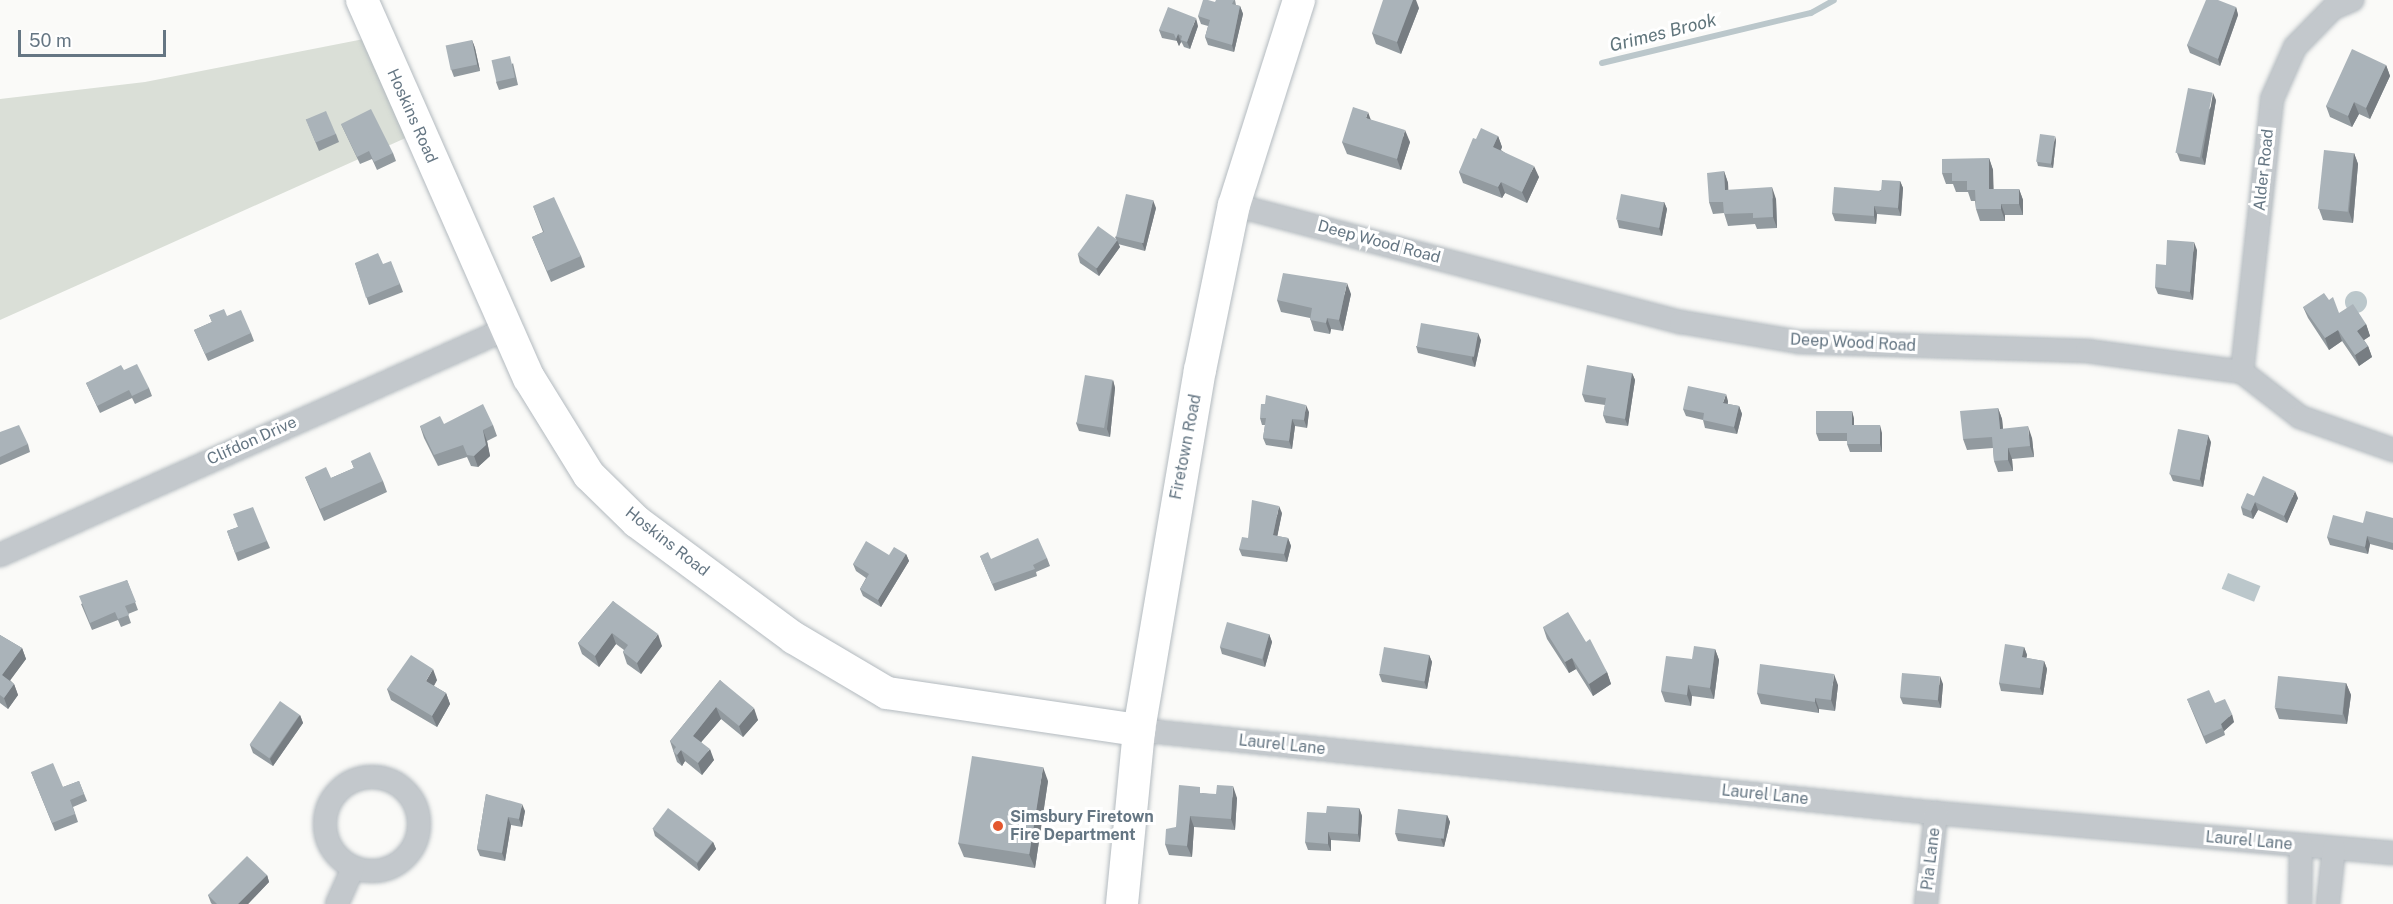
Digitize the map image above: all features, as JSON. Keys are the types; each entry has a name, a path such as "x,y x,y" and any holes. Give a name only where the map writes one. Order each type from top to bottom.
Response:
{"street":[{"name":"Hoskins Road","path":"362,0 506,329 552,420 590,475 629,514 794,638 866,684 886,693 928,702 1139,730"},
{"name":"Firetown Road","path":"1122,904 1139,730 1170,532 1234,205 1299,0"},
{"name":"Alder Road","path":"2242,372 2272,99 2295,47 2333,8 2352,0"},
{"name":"Deep Wood Road","path":"1234,205 1681,322 1799,342 2087,351 2242,372 2301,417 2393,450"},
{"name":"Clifdon Drive","path":"0,555 506,329"},
{"name":"Laurel Lane","path":"1139,730 1936,813 2393,853"},
{"path":"356,778 388,779 411,797 418,819 416,841 397,864 368,871 353,868 339,859 329,845 325,813 342,786 356,778"},
{"name":"Pia Lane","path":"1926,904 1936,813"},
{"path":"2300,904 2301,845"},
{"path":"2328,904 2334,848"},
{"path":"336,904 353,868"}],"shaded area":[{"path":"369,38 410,136 0,320 0,99 145,82"},
{"path":"2352,291 2360,291 2367,298 2367,306 2360,313 2352,313 2345,306 2345,298"},
{"path":"2228,573 2260,586 2254,602 2222,589"}],"building":[{"path":"1203,0 1215,2 1216,0 1234,0 1232,4 1240,6 1232,45 1205,37 1210,20 1198,16"},
{"path":"1383,0 1413,0 1397,42 1372,33"},
{"path":"2206,0 2218,0 2236,7 2218,59 2187,45"},
{"path":"1168,7 1196,18 1187,42 1181,40 1182,36 1178,34 1176,39 1174,34 1159,30"},
{"path":"472,40 477,64 451,70 446,46"},
{"path":"2352,49 2386,65 2366,108 2354,102 2348,116 2326,106"},
{"path":"510,56 515,77 496,82 491,60"},
{"path":"2188,88 2213,93 2200,158 2175,153"},
{"path":"1353,107 1368,112 1366,118 1405,130 1397,159 1342,142"},
{"path":"371,109 393,153 374,162 369,151 357,157 341,124"},
{"path":"326,111 336,134 316,143 306,120"},
{"path":"1481,128 1498,136 1493,147 1534,166 1522,192 1501,182 1498,187 1459,172 1473,138 1476,139"},
{"path":"2040,134 2055,136 2051,164 2036,162"},
{"path":"2324,150 2354,153 2348,212 2318,209"},
{"path":"1989,158 1989,189 2019,189 2019,204 2001,204 2001,209 1976,209 1975,190 1967,190 1967,181 1952,181 1952,173 1942,173 1942,159"},
{"path":"1724,171 1725,190 1772,187 1773,217 1753,218 1753,213 1724,214 1723,202 1709,202 1707,173"},
{"path":"1882,180 1900,181 1898,208 1874,206 1874,216 1832,213 1834,187 1881,191"},
{"path":"1126,194 1153,200 1143,243 1116,237"},
{"path":"1621,194 1664,202 1659,228 1616,220"},
{"path":"554,197 581,256 547,271 532,237 544,232 533,206"},
{"path":"1098,226 1117,240 1097,268 1077,254"},
{"path":"2167,240 2194,242 2190,292 2155,287 2156,264 2166,265"},
{"path":"378,253 383,264 391,261 400,284 366,298 355,263"},
{"path":"1283,273 1347,283 1339,320 1327,318 1326,323 1310,320 1312,308 1277,300"},
{"path":"2324,293 2329,300 2333,297 2339,313 2353,304 2366,324 2357,331 2368,346 2355,355 2338,330 2325,338 2303,307"},
{"path":"224,309 227,316 241,310 251,333 205,354 194,330 212,322 209,315"},
{"path":"1421,323 1478,333 1474,357 1417,347"},
{"path":"137,364 149,388 132,396 129,390 97,406 86,383 121,365 124,370"},
{"path":"1587,365 1632,373 1625,419 1603,415 1606,398 1582,394"},
{"path":"1085,375 1113,380 1104,428 1076,423"},
{"path":"1688,386 1726,394 1723,403 1739,406 1734,427 1703,420 1704,413 1683,409"},
{"path":"1266,395 1306,405 1304,420 1292,419 1289,441 1263,438 1266,418 1260,418 1261,404 1265,404"},
{"path":"483,404 493,425 483,430 486,445 474,456 467,455 463,445 434,455 420,426 440,416 444,424"},
{"path":"1998,408 2000,429 2028,426 2030,446 2008,448 2008,460 1994,461 1992,437 1963,439 1960,411"},
{"path":"1816,411 1852,411 1852,425 1880,425 1880,444 1847,444 1847,433 1816,433"},
{"path":"19,425 28,444 0,457 0,432"},
{"path":"2178,429 2208,435 2200,480 2169,474"},
{"path":"370,452 383,481 320,509 305,477 326,467 331,478 354,468 351,461"},
{"path":"2263,476 2295,491 2284,516 2255,502 2251,511 2241,507 2247,493 2254,496"},
{"path":"1252,500 1279,506 1273,535 1288,538 1284,554 1239,549 1242,537 1248,538"},
{"path":"253,507 267,541 235,553 227,531 238,527 233,514"},
{"path":"2366,511 2393,518 2393,543 2367,536 2365,547 2327,537 2333,515 2363,523"},
{"path":"1038,538 1047,558 1033,565 1035,569 992,584 980,556 988,552 991,559"},
{"path":"866,541 889,555 894,547 906,554 878,600 860,589 869,574 853,564"},
{"path":"127,580 136,602 125,606 129,615 118,619 115,612 90,623 79,596"},
{"path":"613,601 658,634 637,663 623,652 628,645 612,633 595,656 578,643"},
{"path":"1568,612 1586,642 1590,639 1607,672 1589,684 1572,658 1565,662 1543,627"},
{"path":"1227,622 1269,634 1262,659 1220,647"},
{"path":"0,635 22,648 2,675 14,684 4,698 0,695"},
{"path":"2005,644 2024,647 2022,657 2044,661 2040,688 1999,683"},
{"path":"1694,646 1715,649 1710,688 1688,685 1687,695 1661,691 1666,656 1692,659"},
{"path":"1384,647 1429,655 1425,682 1379,674"},
{"path":"411,655 433,669 426,681 446,693 432,716 387,689"},
{"path":"1760,664 1834,674 1831,700 1815,698 1815,702 1757,693"},
{"path":"1902,673 1940,676 1938,700 1900,697"},
{"path":"2278,676 2346,683 2342,715 2275,708"},
{"path":"720,680 754,708 739,726 716,707 693,736 710,749 698,763 681,750 677,755 673,751 676,747 670,741"},
{"path":"2209,690 2215,703 2225,699 2232,714 2221,724 2222,728 2204,736 2187,699"},
{"path":"280,701 300,715 269,758 250,744"},
{"path":"972,756 1043,767 1029,854 958,843"},
{"path":"53,763 63,787 79,781 84,794 70,800 75,814 52,823 31,772"},
{"path":"1179,785 1200,787 1200,793 1216,794 1217,785 1233,786 1231,819 1190,816 1187,846 1165,844 1166,829 1176,827"},
{"path":"486,794 522,804 519,819 508,817 502,853 477,849"},
{"path":"1327,806 1359,808 1358,834 1328,832 1328,844 1305,842 1307,812 1326,813"},
{"path":"668,808 713,842 697,862 652,829"},
{"path":"1398,809 1447,815 1444,839 1395,833"},
{"path":"247,856 267,875 238,904 217,904 208,895"}],"waterway":[{"name":"Grimes Brook","path":"1602,63 1811,13 1834,0"}],"place":[{"name":"Simsbury Firetown Fire Department","path":"998,826"}]}
